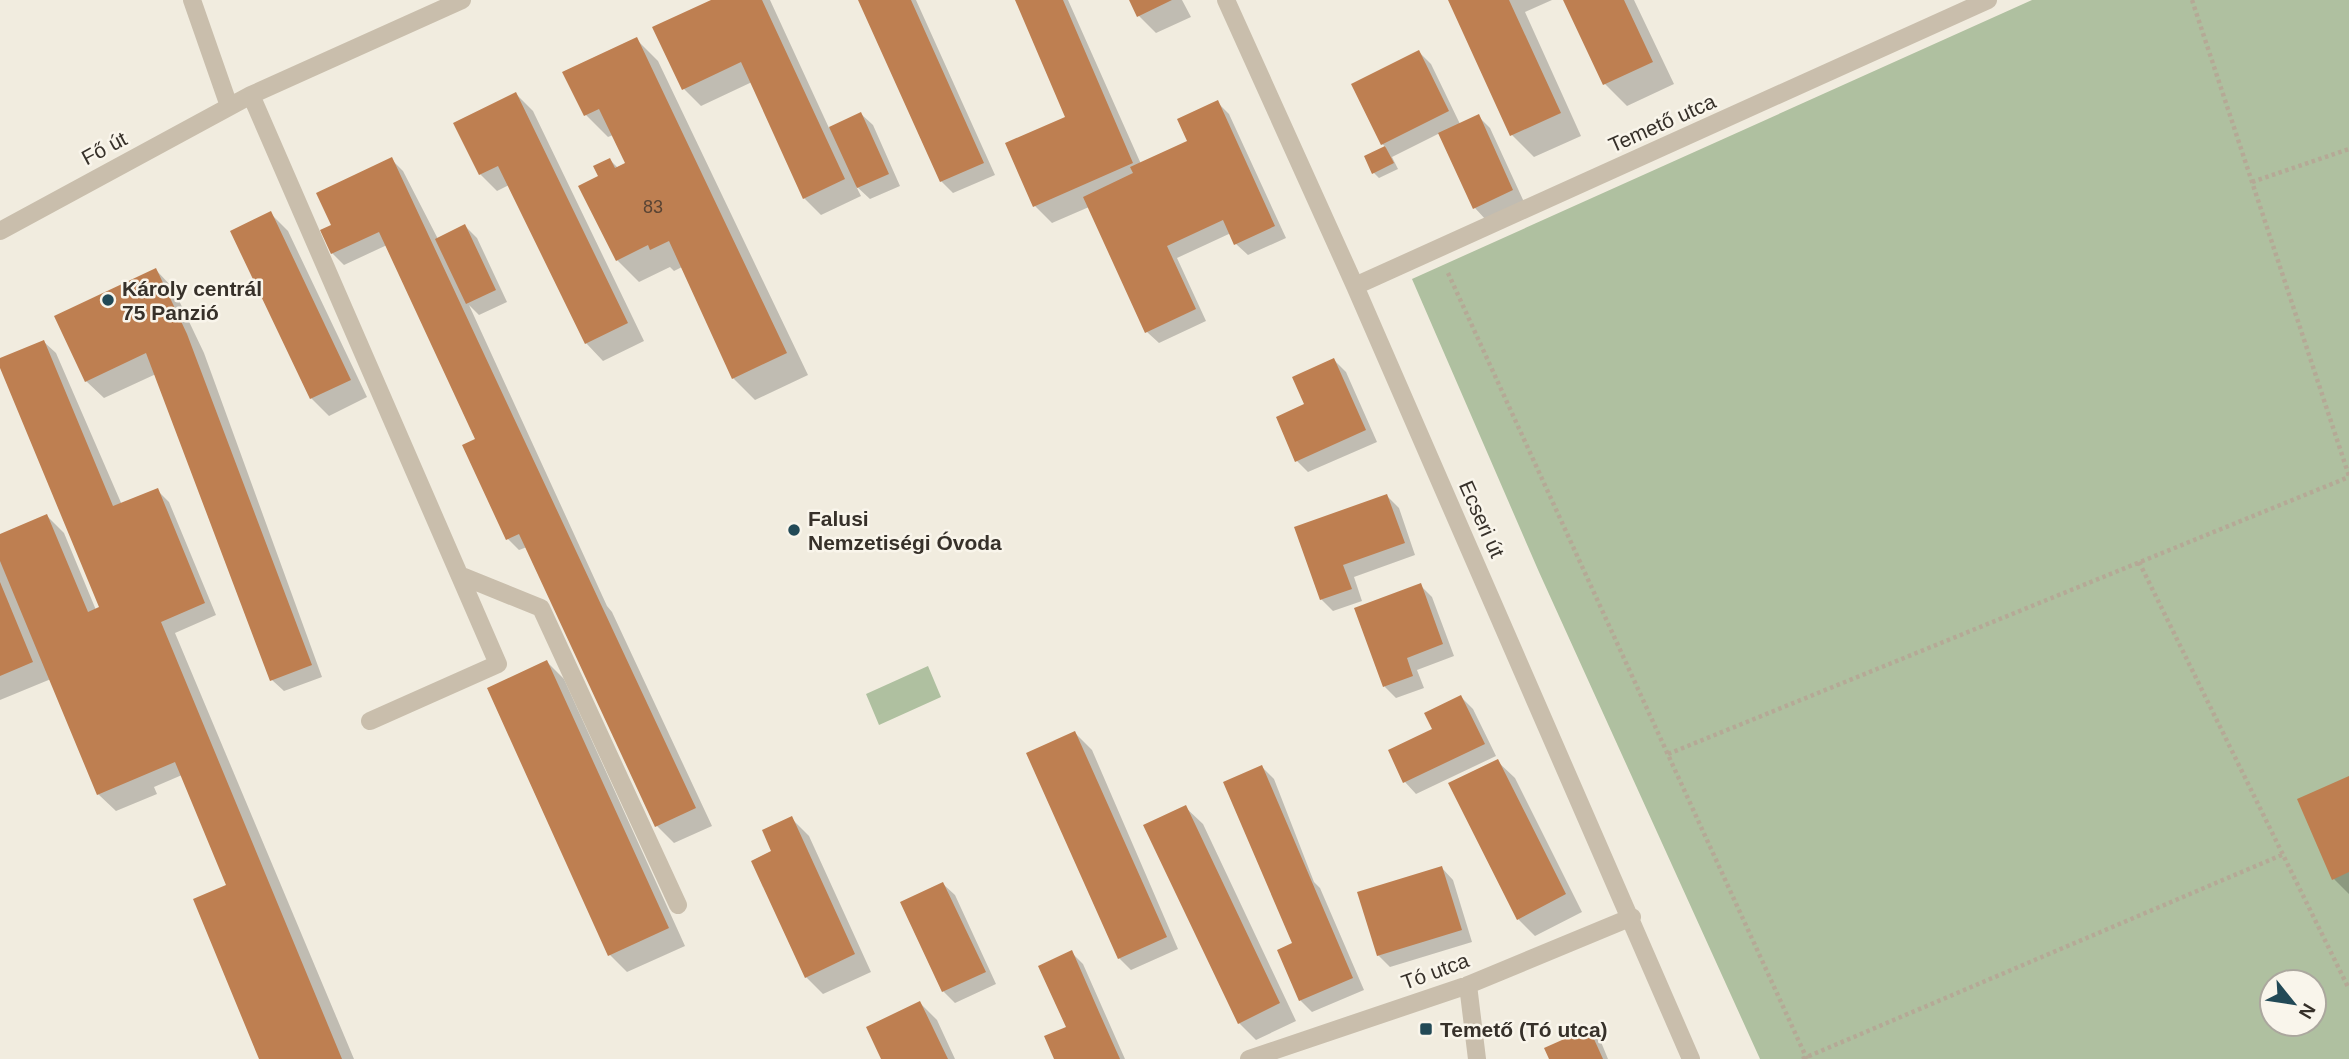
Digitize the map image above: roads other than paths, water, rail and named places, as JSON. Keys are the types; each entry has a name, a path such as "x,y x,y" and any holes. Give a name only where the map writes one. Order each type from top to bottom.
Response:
{"street":[{"path":"192,0 229,106"},
{"name":"Fő út","path":"0,230 251,95 462,0"},
{"name":"Ecseri út","path":"1226,0 1632,916 1691,1059"},
{"name":"Temető utca","path":"1355,286 1988,0"},
{"path":"251,95 498,664 370,721"},
{"path":"462,576 541,608 678,905"},
{"name":"Tó utca","path":"1249,1059 1468,985 1632,916"},
{"path":"1468,985 1478,1059"}],"place":[{"name":"Károly centrál 75 Panzió","path":"108,300"},
{"name":"Falusi Nemzetiségi Óvoda","path":"794,530"},
{"name":"Temető (Tó utca)","path":"1426,1029"}]}
